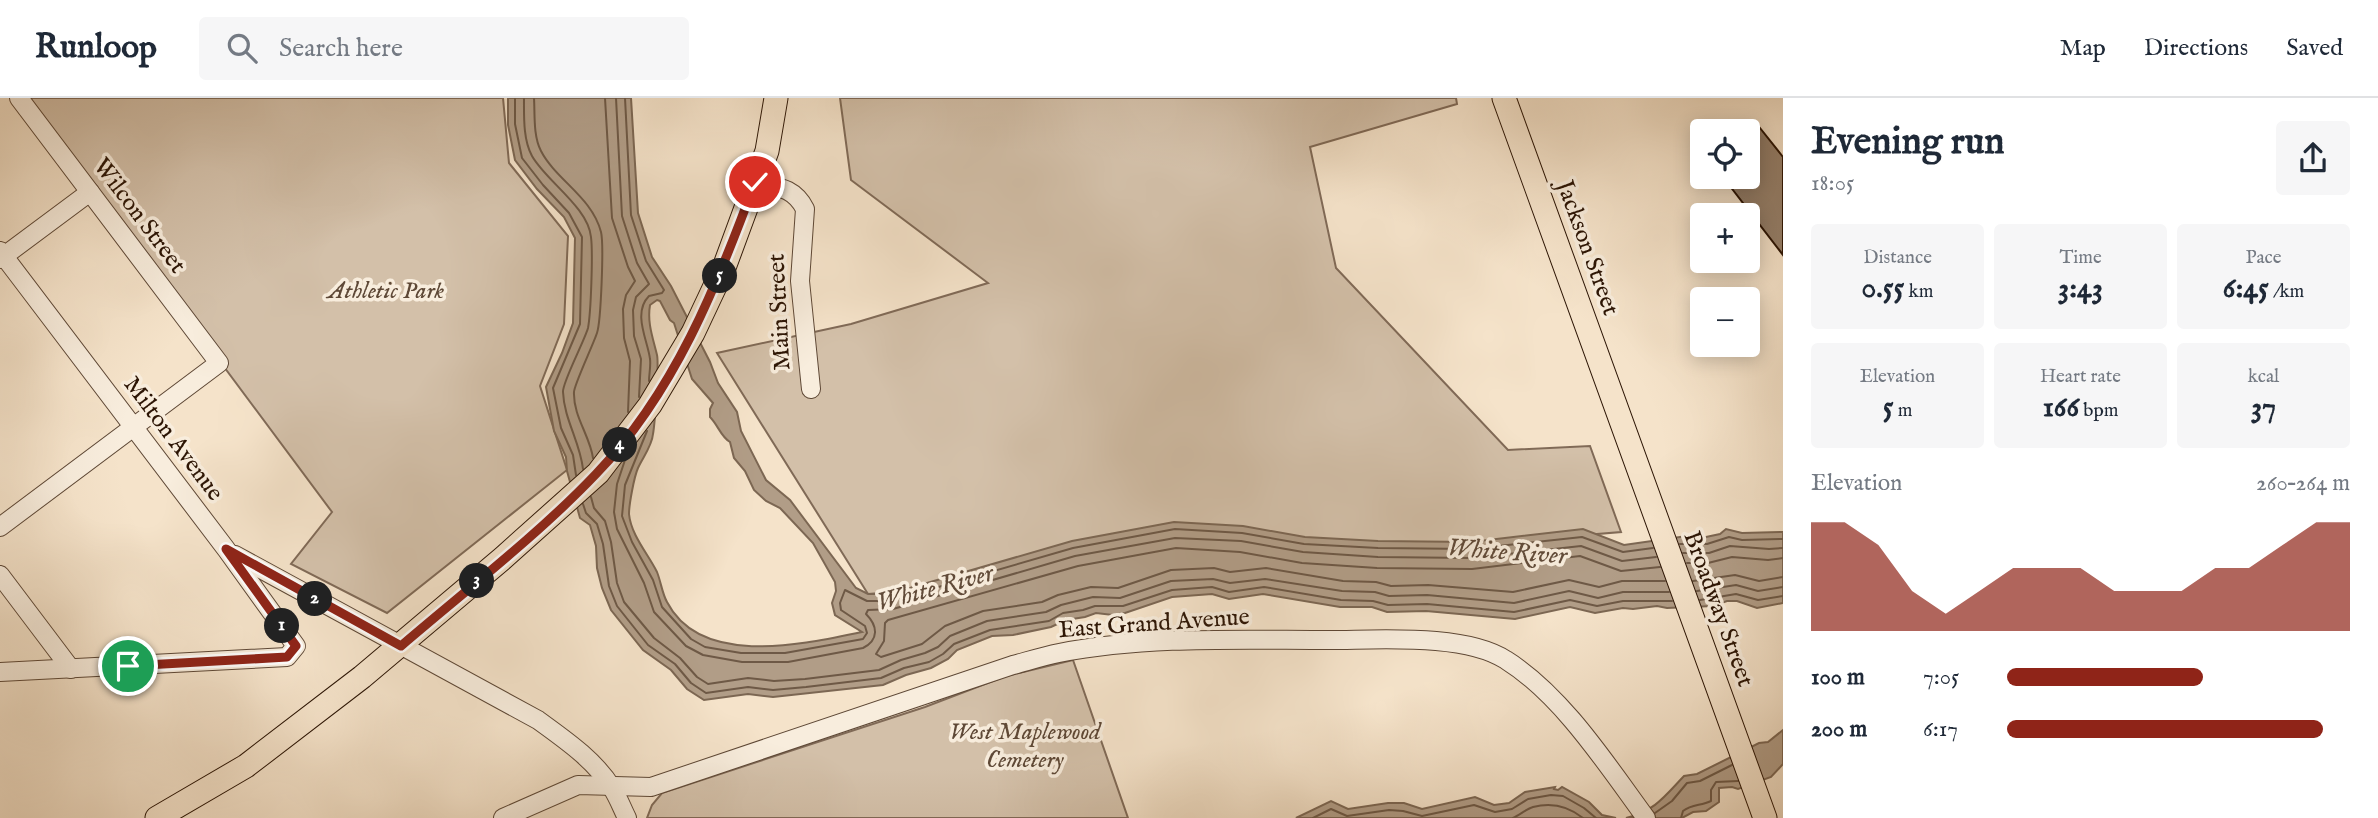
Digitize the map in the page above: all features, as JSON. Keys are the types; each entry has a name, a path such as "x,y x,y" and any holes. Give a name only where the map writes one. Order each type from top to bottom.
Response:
{"main road":[{"path":"157,818 246,765 401,646 598,473 650,405 693,333 725,265 755,182 770,136 776,98"},
{"name":"Jackson Street","path":"1504,98 1621,417"},
{"name":"Broadway Street","path":"1621,417 1765,818"}],"street":[{"name":"Wilcon Street","path":"19,98 219,363 134,427"},
{"name":"Main Street","path":"755,182 785,189 799,198 805,209 800,281 811,389"},
{"path":"1,255 90,192"},
{"name":"Milton Avenue","path":"1,255 134,427 296,646 287,657 71,668"},
{"path":"0,527 134,427"},
{"path":"226,549 538,720 575,748 612,787 627,818"},
{"path":"0,575 71,668"},
{"name":"East Grand Avenue","path":"503,818 578,785 652,788 1013,665 1059,653 1201,640 1366,640 1449,642 1504,658 1537,684 1570,719 1646,818"},
{"path":"0,672 71,668"}],"green space":[{"name":"Athletic Park","path":"24,98 503,98 509,163 568,236 564,324 540,386 567,470 387,613 291,564 332,512"},
{"path":"840,98 1456,98 1457,104 1310,147 1336,268 1508,450 1590,446 1621,532 868,594 717,353 851,324 988,283 851,180"},
{"name":"West Maplewood Cemetery","path":"1073,660 1128,818 647,818 652,805 662,793 925,707 1006,676"}],"water":[{"name":"White River","path":"508,98 631,98 638,213 652,257 671,286 718,383 737,412 741,431 766,480 790,500 856,588 868,594 889,594 1072,541 1174,522 1243,526 1305,537 1378,541 1471,542 1583,529 1624,545 1687,536 1706,537 1720,534 1726,529 1742,533 1783,532 1783,603 1757,608 1737,601 1727,601 1713,606 1623,608 1595,613 1570,607 1515,619 1426,611 1387,612 1372,607 1340,607 1263,594 1229,599 1212,594 1172,597 1125,613 1096,613 1066,620 1051,627 1013,635 992,636 957,650 948,659 931,668 883,685 773,697 748,694 704,700 687,689 671,670 643,650 611,610 602,588 597,568 596,546 590,525 580,518 567,471 566,457 554,431 546,387 573,323 575,238 564,217 537,189 515,160 508,125","holes":["660,301 674,323 692,379 713,403 710,417 730,442 734,458 745,471 754,490 766,501 780,508 813,543 835,582 836,591 832,603 835,615 862,632 784,645 728,644 704,636 683,623 667,602 657,572 636,537 629,514 636,472 653,434 657,355 649,312 650,305"]},
{"path":"1783,730 1783,764 1771,777 1738,789 1719,788 1719,802 1706,811 1693,812 1682,818 1626,818 1652,807 1684,776 1697,774 1759,743 1768,742"},
{"path":"1555,787 1554,789 1558,790 1562,787 1589,802 1602,815 1616,818 1296,818 1331,801 1348,809 1404,803 1422,809 1475,797 1494,805 1509,803 1525,792"}],"building":[{"path":"1760,128 1783,157 1783,255 1760,225 1760,203 1743,203 1732,189 1760,189"}],"route":[{"path":"128,666 287,657 296,646 226,549 401,646 598,473 650,405 693,333 725,265 755,182"}]}
